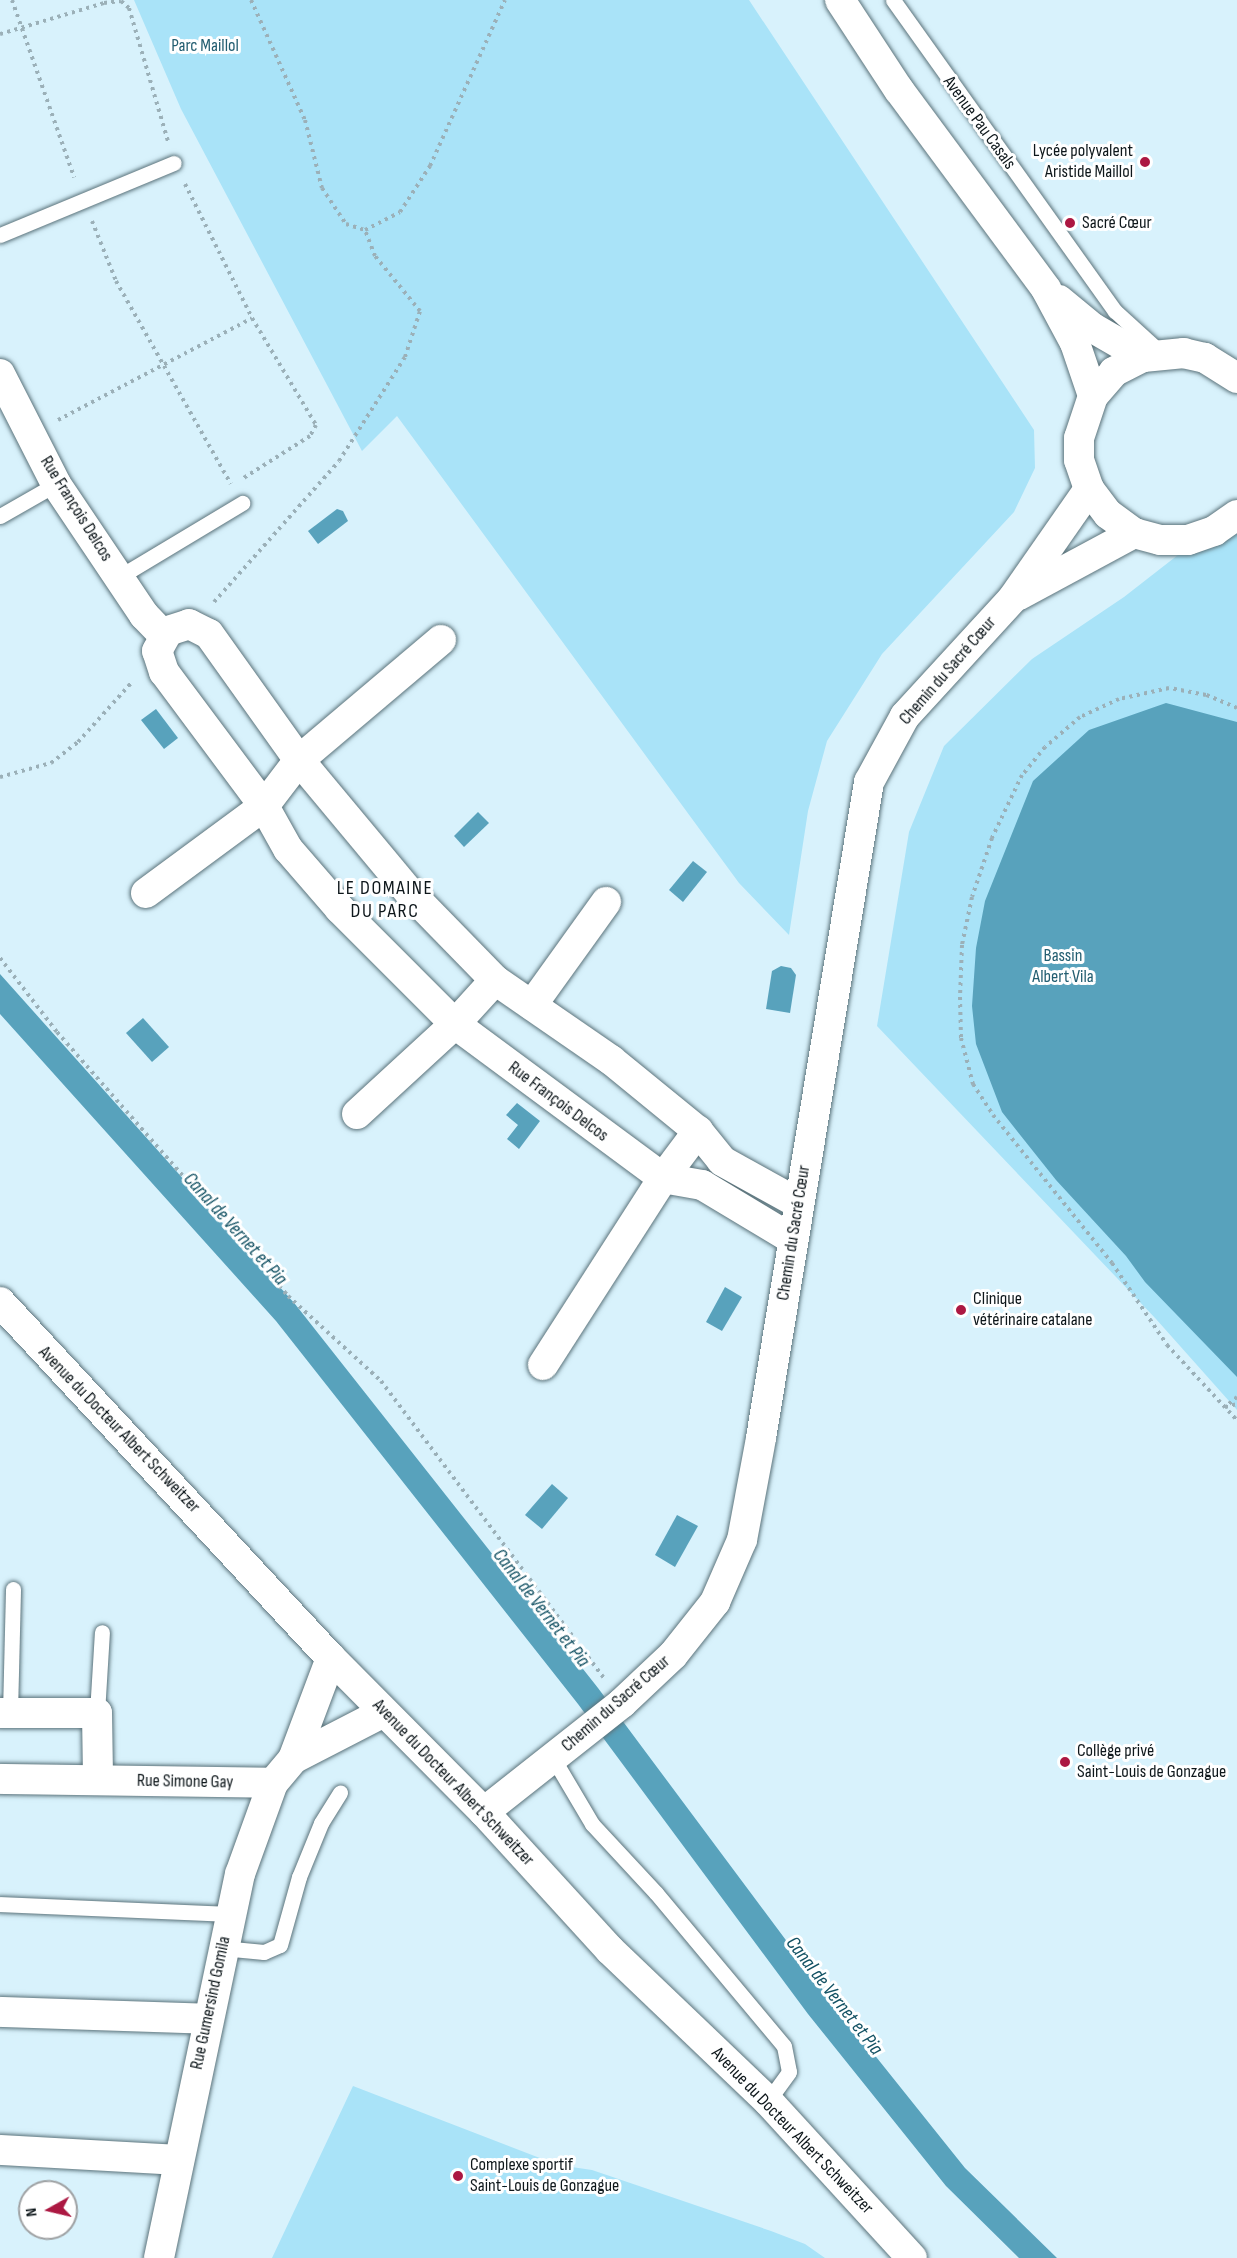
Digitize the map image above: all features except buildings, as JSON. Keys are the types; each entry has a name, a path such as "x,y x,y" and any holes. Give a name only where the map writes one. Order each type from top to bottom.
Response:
{"street":[{"path":"840,0 899,90 1046,289 1075,343 1093,396"},
{"path":"1046,289 1089,325 1152,355"},
{"path":"1233,368 1184,353 1152,355 1114,372 1093,396 1079,438 1079,460 1089,489 1108,514 1134,533 1160,540 1188,540 1214,531 1237,516"},
{"name":"Rue François Delcos","path":"0,374 56,484 119,577 160,645 164,672 264,806 288,849 340,909 455,1024 663,1178 702,1185 792,1239"},
{"name":"Chemin du Sacré Cœur","path":"484,1812 622,1703 673,1655 715,1602 742,1540 869,782 905,716 1013,598 1089,489"},
{"name":"Chemin du Sacré Cœur","path":"1013,598 1134,533"},
{"path":"160,645 177,626 193,625 209,634 299,760 409,892 495,980 611,1060 698,1131 722,1161 798,1203"},
{"path":"146,894 264,806 299,760 441,640"},
{"path":"532,1005 606,902"},
{"path":"357,1114 455,1024 495,980"},
{"path":"543,1365 663,1178 698,1131"},
{"name":"Avenue du Docteur Albert Schweitzer","path":"0,1302 331,1658 484,1812 610,1950 768,2101 912,2258"},
{"name":"Rue Gumersind Gomila","path":"159,2258 229,1914 273,1783 293,1759 331,1658"},
{"name":"Rue Gumersind Gomila","path":"293,1759 384,1712"},
{"path":"5,1713 97,1713 98,1780"},
{"name":"Rue Simone Gay","path":"0,1779 273,1783"},
{"path":"0,2012 207,2019"},
{"path":"0,2150 178,2160"}],"lane":[{"name":"Avenue Pau Casals","path":"893,0 1115,311 1152,355"},
{"path":"0,235 174,163"},
{"path":"0,516 56,484"},
{"path":"119,577 242,503"},
{"path":"5,1713 13,1589"},
{"path":"97,1713 102,1632"},
{"path":"553,1758 592,1824 656,1893 784,2046 789,2072 768,2101"},
{"path":"222,1948 264,1952 280,1945 299,1877 321,1823 340,1792"},
{"path":"0,1904 229,1914"}],"path":[{"path":"12,0 83,200 116,281 161,364 242,503"},
{"path":"251,0 305,120 322,188 346,224 365,230 400,212 430,166 505,0"},
{"path":"0,34 103,1 121,1 129,8 174,163 252,318 316,425 310,436 232,485"},
{"path":"193,625 339,461 405,357 420,311 375,256 365,230"},
{"path":"31,434 252,318"},
{"path":"0,777 51,763 78,742 160,645"},
{"path":"1237,708 1206,695 1169,688 1119,699 1080,717 1045,747 1022,775 992,838 972,897 962,945 960,997 961,1038 973,1084 993,1115 1112,1263 1167,1345 1237,1420"},
{"path":"0,958 57,1032 288,1296 381,1381 622,1703"},
{"path":"1226,1407 1237,1397"},
{"path":"1226,1407 1237,1404"}],"green space":[{"name":"Parc Maillol","path":"134,0 749,0 1034,430 1035,468 1014,512 882,654 827,741 808,811 789,935 739,883 397,416 362,451 181,109"},
{"name":"Bassin Albert Vila","path":"1237,509 1237,1410 1156,1319 877,1026 909,832 944,746 1032,659 1124,597"},
{"name":"Complexe sportif Saint-Louis de Gonzague","path":"353,2086 558,2165 592,2170 771,2231 805,2244 825,2258 272,2258"}],"shaded area":[{"path":"337,509 343,511 348,521 318,544 308,531"},
{"name":"Bassin Albert Vila","path":"1166,703 1237,722 1237,1377 1145,1282 1126,1256 1056,1180 1002,1112 976,1044 972,1006 976,948 985,901 1033,781 1089,730"},
{"path":"156,709 178,738 164,749 141,720"},
{"path":"478,812 489,823 464,847 454,836"},
{"path":"693,861 707,872 683,902 669,890"},
{"path":"781,966 791,968 796,975 790,1013 766,1009 772,971"},
{"path":"0,974 295,1304 598,1688 829,1998 965,2168 1057,2258 1019,2258 946,2186 808,2014 578,1704 276,1321 0,1014"},
{"path":"143,1018 169,1047 152,1062 126,1033"},
{"path":"517,1103 540,1121 519,1149 507,1139 518,1125 506,1115"},
{"path":"725,1287 742,1297 722,1331 706,1322"},
{"path":"552,1484 568,1498 542,1529 525,1515"},
{"path":"677,1515 698,1526 675,1567 655,1555"}],"place":[{"name":"Lycée polyvalent Aristide Maillol","path":"1145,162"},
{"name":"Sacré Cœur","path":"1070,223"},
{"name":"Clinique vétérinaire catalane","path":"961,1310"},
{"name":"Collège privé Saint-Louis de Gonzague","path":"1065,1762"},
{"name":"Complexe sportif Saint-Louis de Gonzague","path":"458,2176"}],"district":[{"name":"LE DOMAINE DU PARC","path":"385,900"}],"water label":[{"name":"Canal de Vernet et Pia","path":"235,1229"},
{"name":"Canal de Vernet et Pia","path":"541,1608"},
{"name":"Canal de Vernet et Pia","path":"834,1996"}]}
